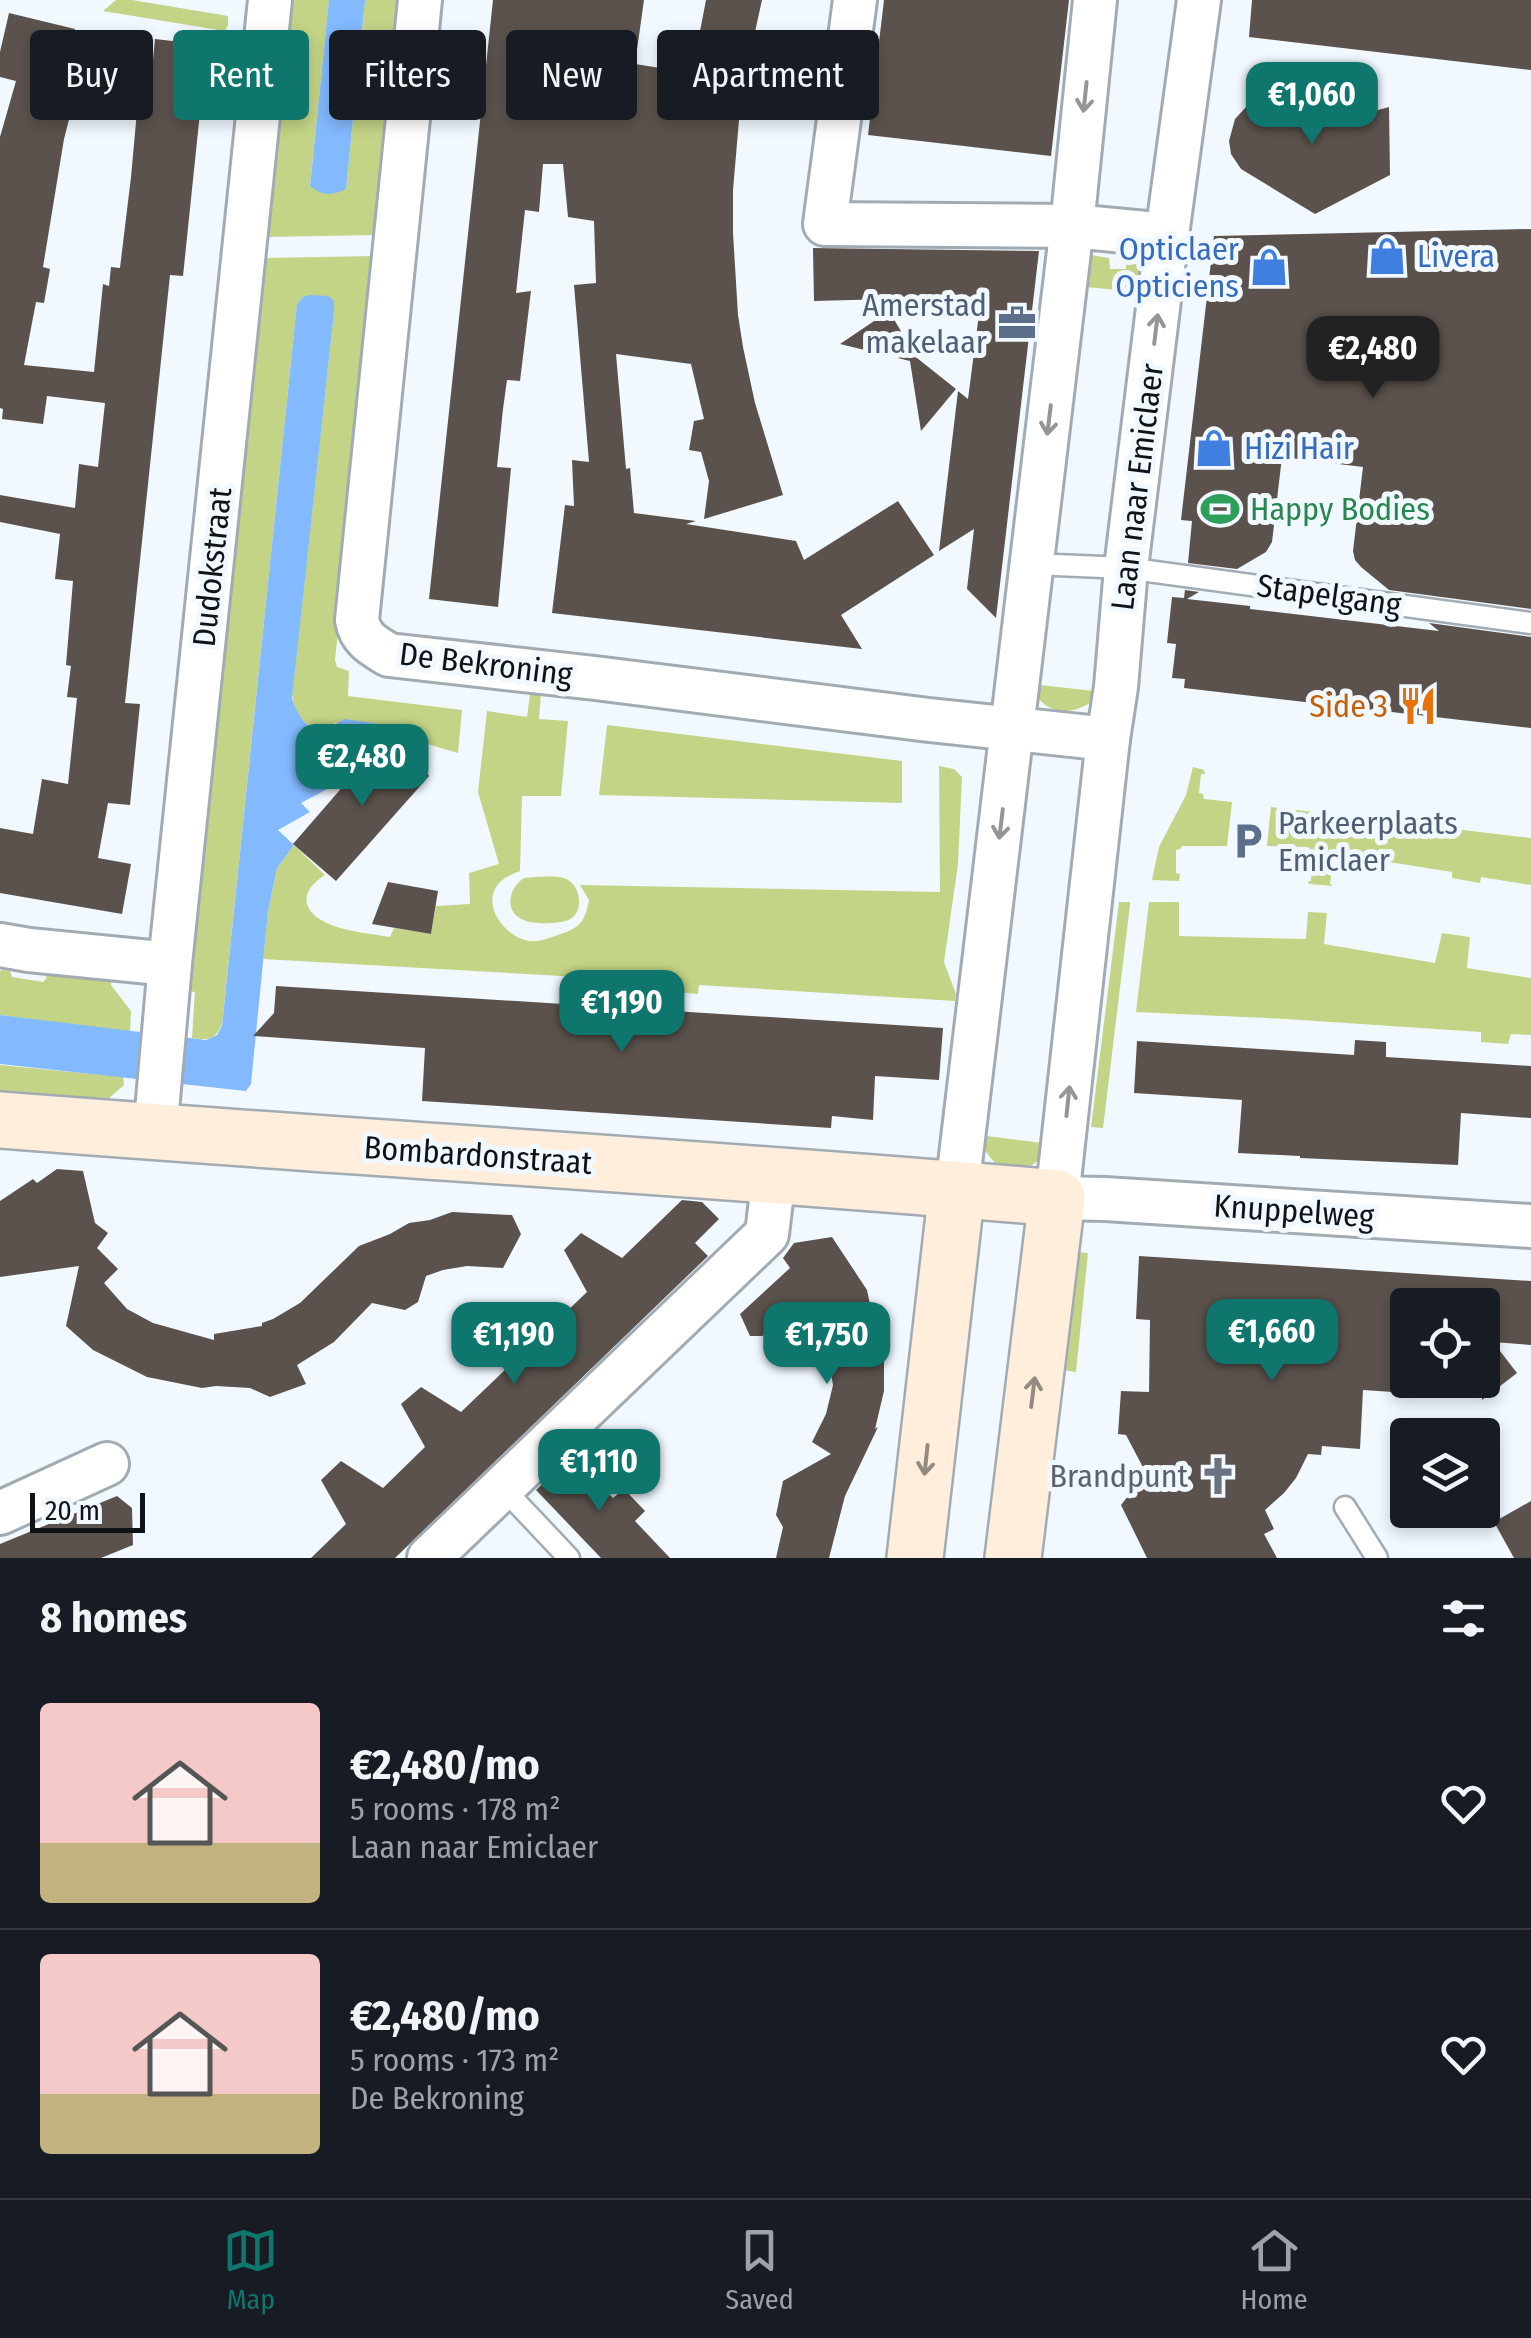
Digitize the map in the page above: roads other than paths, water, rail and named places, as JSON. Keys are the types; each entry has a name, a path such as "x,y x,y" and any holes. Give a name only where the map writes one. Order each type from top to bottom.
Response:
{"street":[{"name":"Dudokstraat","path":"155,1134 270,0"},
{"name":"De Bekroning","path":"420,0 357,620 359,633 390,655 1012,728"},
{"path":"856,0 825,224 1072,226 1167,235"},
{"path":"915,1558 1072,226 1095,0"},
{"name":"Laan naar Emiclaer","path":"1013,1558 1116,687 1126,568 1199,0"},
{"path":"1012,728 1108,738"},
{"path":"0,945 170,964"},
{"name":"Bombardonstraat","path":"0,1120 957,1189"},
{"path":"428,1558 767,1234 774,1175"},
{"path":"957,1189 1057,1198"},
{"name":"Knuppelweg","path":"1057,1198 1531,1226"},
{"path":"0,1514 107,1464"}],"lane":[{"name":"Stapelgang","path":"1032,564 1126,568 1531,623"},
{"path":"502,1487 569,1558"},
{"path":"1345,1507 1377,1558"}],"water":[{"path":"329,0 365,0 362,30 329,30 329,120 353,120 346,189 327,194 310,186"},
{"path":"309,295 328,296 334,301 334,312 292,698 300,717 316,730 329,729 344,719 379,724 384,729 383,737 378,734 346,751 354,760 324,778 333,786 301,803 310,812 278,830 294,845 277,868 268,911 251,1084 246,1091 0,1064 0,1015 206,1040 217,1035 222,1026 297,304"}],"place":[{"name":"Livera","path":"1387,256"},
{"name":"Opticlaer Opticiens","path":"1269,267"},
{"name":"Amerstad makelaar","path":"1017,323"},
{"name":"Hizi Hair","path":"1214,448"},
{"name":"Happy Bodies","path":"1220,509"},
{"name":"Side 3","path":"1418,706"},
{"name":"Parkeerplaats Emiclaer","path":"1248,841"},
{"name":"Brandpunt","path":"1218,1476"}]}
